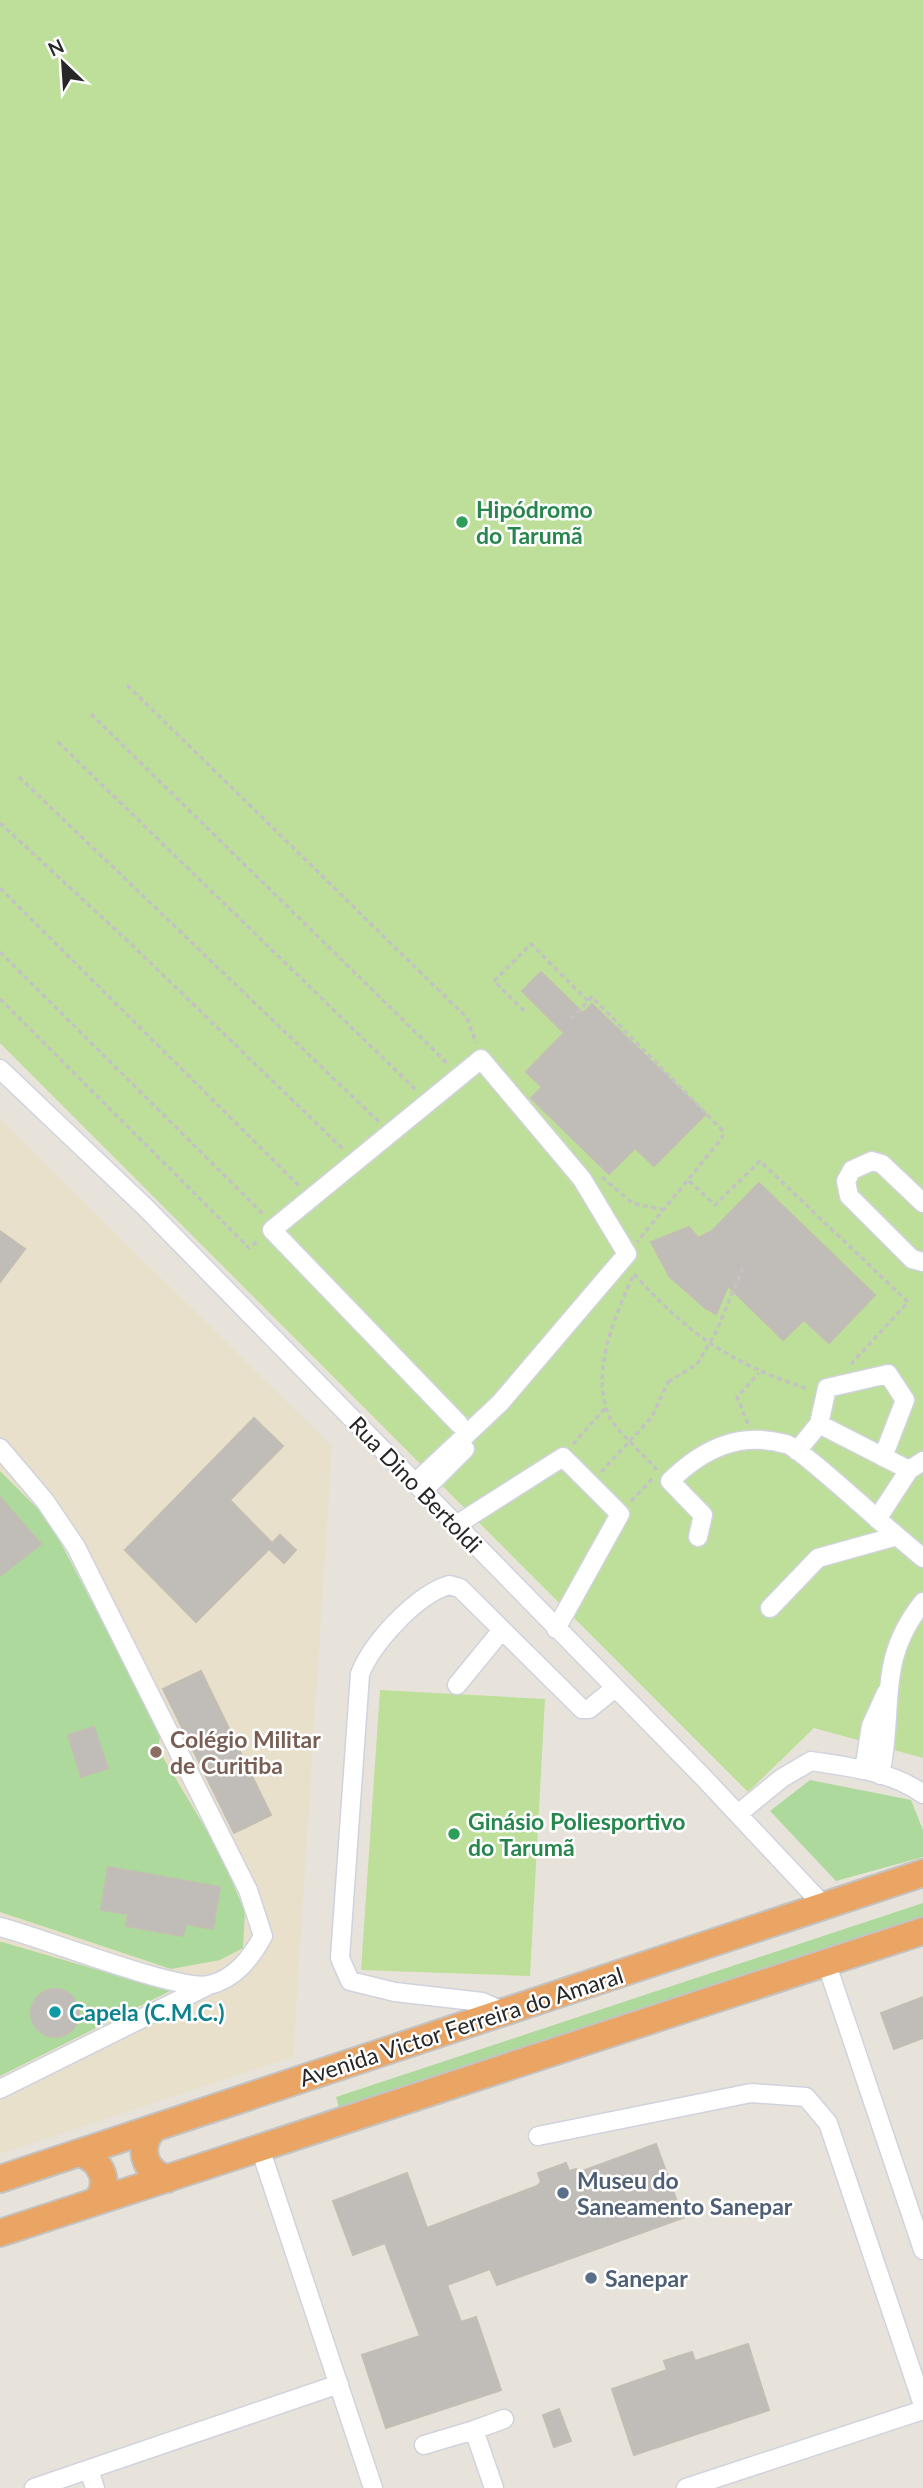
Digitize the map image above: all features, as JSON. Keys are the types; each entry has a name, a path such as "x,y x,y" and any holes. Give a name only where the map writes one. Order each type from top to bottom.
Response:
{"highway":[{"name":"Avenida Victor Ferreira do Amaral","path":"0,2179 923,1873"},
{"path":"0,2233 923,1930"},
{"path":"154,2128 146,2138 145,2157 152,2171 166,2179"},
{"path":"79,2153 94,2160 103,2174 102,2191 95,2202"}],"street":[{"path":"415,1483 467,1447 463,1428 274,1229 481,1059 582,1179 627,1254 500,1403 463,1428"},
{"name":"Rua Dino Bertoldi","path":"0,1069 145,1207 738,1814 824,1906"},
{"path":"923,1203 882,1164 872,1161 852,1170 846,1181 849,1196 912,1259 923,1262"},
{"path":"797,1451 819,1424 827,1388 888,1374 905,1400 883,1457"},
{"path":"819,1424 883,1457 916,1466 877,1520"},
{"path":"698,1537 703,1515 665,1476 735,1439 788,1444 923,1558"},
{"path":"0,1448 46,1501 76,1548 248,1890 263,1936 251,1958 227,1978 0,2089"},
{"path":"456,1525 563,1457 620,1514 556,1629"},
{"path":"770,1608 818,1558 897,1536"},
{"path":"505,2012 482,2002 395,1992 350,1981 341,1958 357,1686 364,1663 373,1647 423,1598 449,1585 460,1588 582,1709 589,1709 615,1688"},
{"path":"872,1773 888,1717 886,1693 889,1668 902,1636 923,1602"},
{"path":"457,1685 502,1630"},
{"path":"738,1814 782,1778 811,1761 872,1773 911,1785 923,1794"},
{"path":"0,1927 166,1979 207,1986"},
{"path":"826,1962 923,2250"},
{"path":"538,2136 751,2093 806,2097 828,2123 923,2405"},
{"path":"260,2148 373,2488"},
{"path":"34,2488 339,2385"},
{"path":"686,2488 923,2410"},
{"path":"424,2445 504,2419"},
{"path":"474,2430 494,2488"},
{"path":"89,2470 95,2488"}],"path":[{"path":"127,685 467,1018 481,1059"},
{"path":"91,714 460,1076"},
{"path":"58,742 429,1102"},
{"path":"19,777 391,1133"},
{"path":"0,823 132,945 356,1162"},
{"path":"0,888 312,1198"},
{"path":"524,1011 494,981 531,944 588,1001"},
{"path":"0,952 274,1229 249,1248 0,999"},
{"path":"570,1019 592,997 723,1131 722,1138 689,1181 627,1254"},
{"path":"620,1514 665,1476 611,1420 603,1392 606,1339 634,1274 668,1313 712,1346 760,1372 811,1390 827,1388 908,1302 760,1161 715,1205 689,1181"},
{"path":"598,1173 632,1203 664,1210"},
{"path":"590,1483 652,1417 668,1382 697,1364 716,1332 746,1263"},
{"path":"735,1439 749,1422 737,1397 760,1372"},
{"path":"563,1457 607,1406"}],"shaded area":[{"name":"Colégio Militar de Curitiba","path":"0,1118 332,1447 293,2057 0,2154"}],"green space":[{"name":"Hipódromo do Tarumã","path":"0,0 923,0 923,1758 814,1728 748,1792 0,1043"},
{"path":"0,1471 48,1519 136,1685 160,1737 158,1749 219,1851 245,1912 243,1948 220,1960 171,1969 0,1912"},
{"name":"Ginásio Poliesportivo do Tarumã","path":"380,1690 545,1699 530,1976 361,1970"},
{"path":"810,1780 911,1800 923,1830 923,1857 836,1881 770,1811"},
{"path":"923,1903 923,1921 339,2108 336,2097"},
{"path":"2,1942 170,1991 0,2076"}],"building":[{"path":"541,972 583,1013 592,1004 706,1114 654,1166 635,1148 609,1174 531,1098 542,1087 526,1072 564,1033 522,991"},
{"path":"759,1183 875,1295 829,1343 804,1320 783,1340 728,1286 716,1314 705,1308 669,1276 651,1242 689,1227 698,1238 712,1231"},
{"path":"0,1231 25,1249 0,1282"},
{"path":"254,1418 283,1446 230,1500 272,1543 280,1535 296,1550 284,1563 269,1549 196,1622 125,1550"},
{"path":"0,1497 41,1544 0,1576"},
{"path":"201,1671 271,1815 234,1833 163,1689"},
{"path":"94,1727 108,1768 81,1777 68,1735"},
{"path":"108,1867 220,1887 213,1929 186,1924 183,1936 126,1926 128,1914 101,1910"},
{"name":"Capela (C.M.C.)","path":"55,1989 64,1990 72,1996 78,2004 78,2022 72,2030 64,2036 55,2037 46,2036 38,2030 32,2022 31,2013 32,2004 38,1996 46,1990"},
{"path":"923,1997 923,2038 894,2049 881,2013"},
{"path":"656,2144 683,2218 497,2285 490,2269 447,2285 461,2322 476,2317 501,2390 386,2428 362,2355 420,2336 385,2243 353,2255 333,2201 407,2173 427,2228 537,2186 541,2182 538,2173 566,2163 569,2171 576,2169 577,2173"},
{"path":"748,2344 769,2410 634,2455 612,2389 667,2370 664,2361 692,2352 695,2361"},
{"path":"559,2409 571,2441 554,2447 543,2415"}],"place":[{"name":"Hipódromo do Tarumã","path":"462,522"},
{"name":"Colégio Militar de Curitiba","path":"156,1752"},
{"name":"Ginásio Poliesportivo do Tarumã","path":"454,1834"},
{"name":"Capela (C.M.C.)","path":"55,2012"},
{"name":"Museu do Saneamento Sanepar","path":"563,2193"},
{"name":"Sanepar","path":"591,2278"}]}
